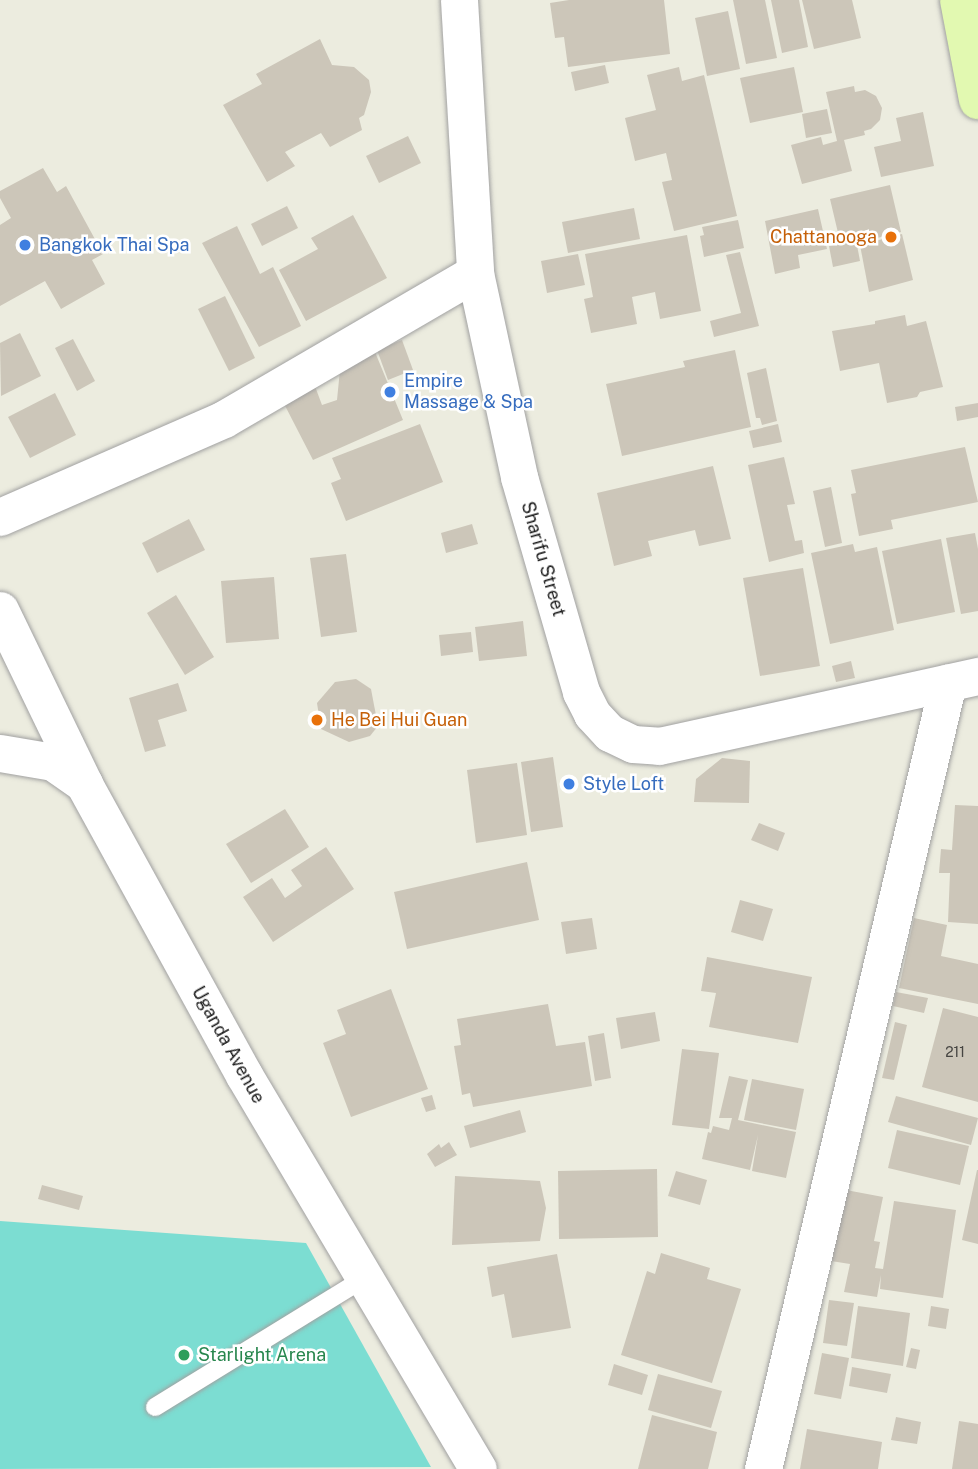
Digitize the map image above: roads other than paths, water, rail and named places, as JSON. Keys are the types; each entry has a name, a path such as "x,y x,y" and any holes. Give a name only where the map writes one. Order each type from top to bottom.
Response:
{"street":[{"name":"Sharifu Street","path":"458,0 475,273 519,477 581,692 592,714 610,733 633,744 659,746 963,679"},
{"path":"959,0 978,100"},
{"path":"0,517 224,419 475,273"},
{"name":"Uganda Avenue","path":"0,610 84,784 244,1075 478,1469"},
{"path":"763,1469 963,679"},
{"path":"0,753 54,762 84,784"}],"lane":[{"path":"155,1407 365,1278"}],"place":[{"name":"Chattanooga","path":"891,237"},
{"name":"Bangkok Thai Spa","path":"25,245"},
{"name":"Empire Massage & Spa","path":"390,392"},
{"name":"He Bei Hui Guan","path":"317,720"},
{"name":"Style Loft","path":"569,784"},
{"name":"Starlight Arena","path":"184,1355"}]}
